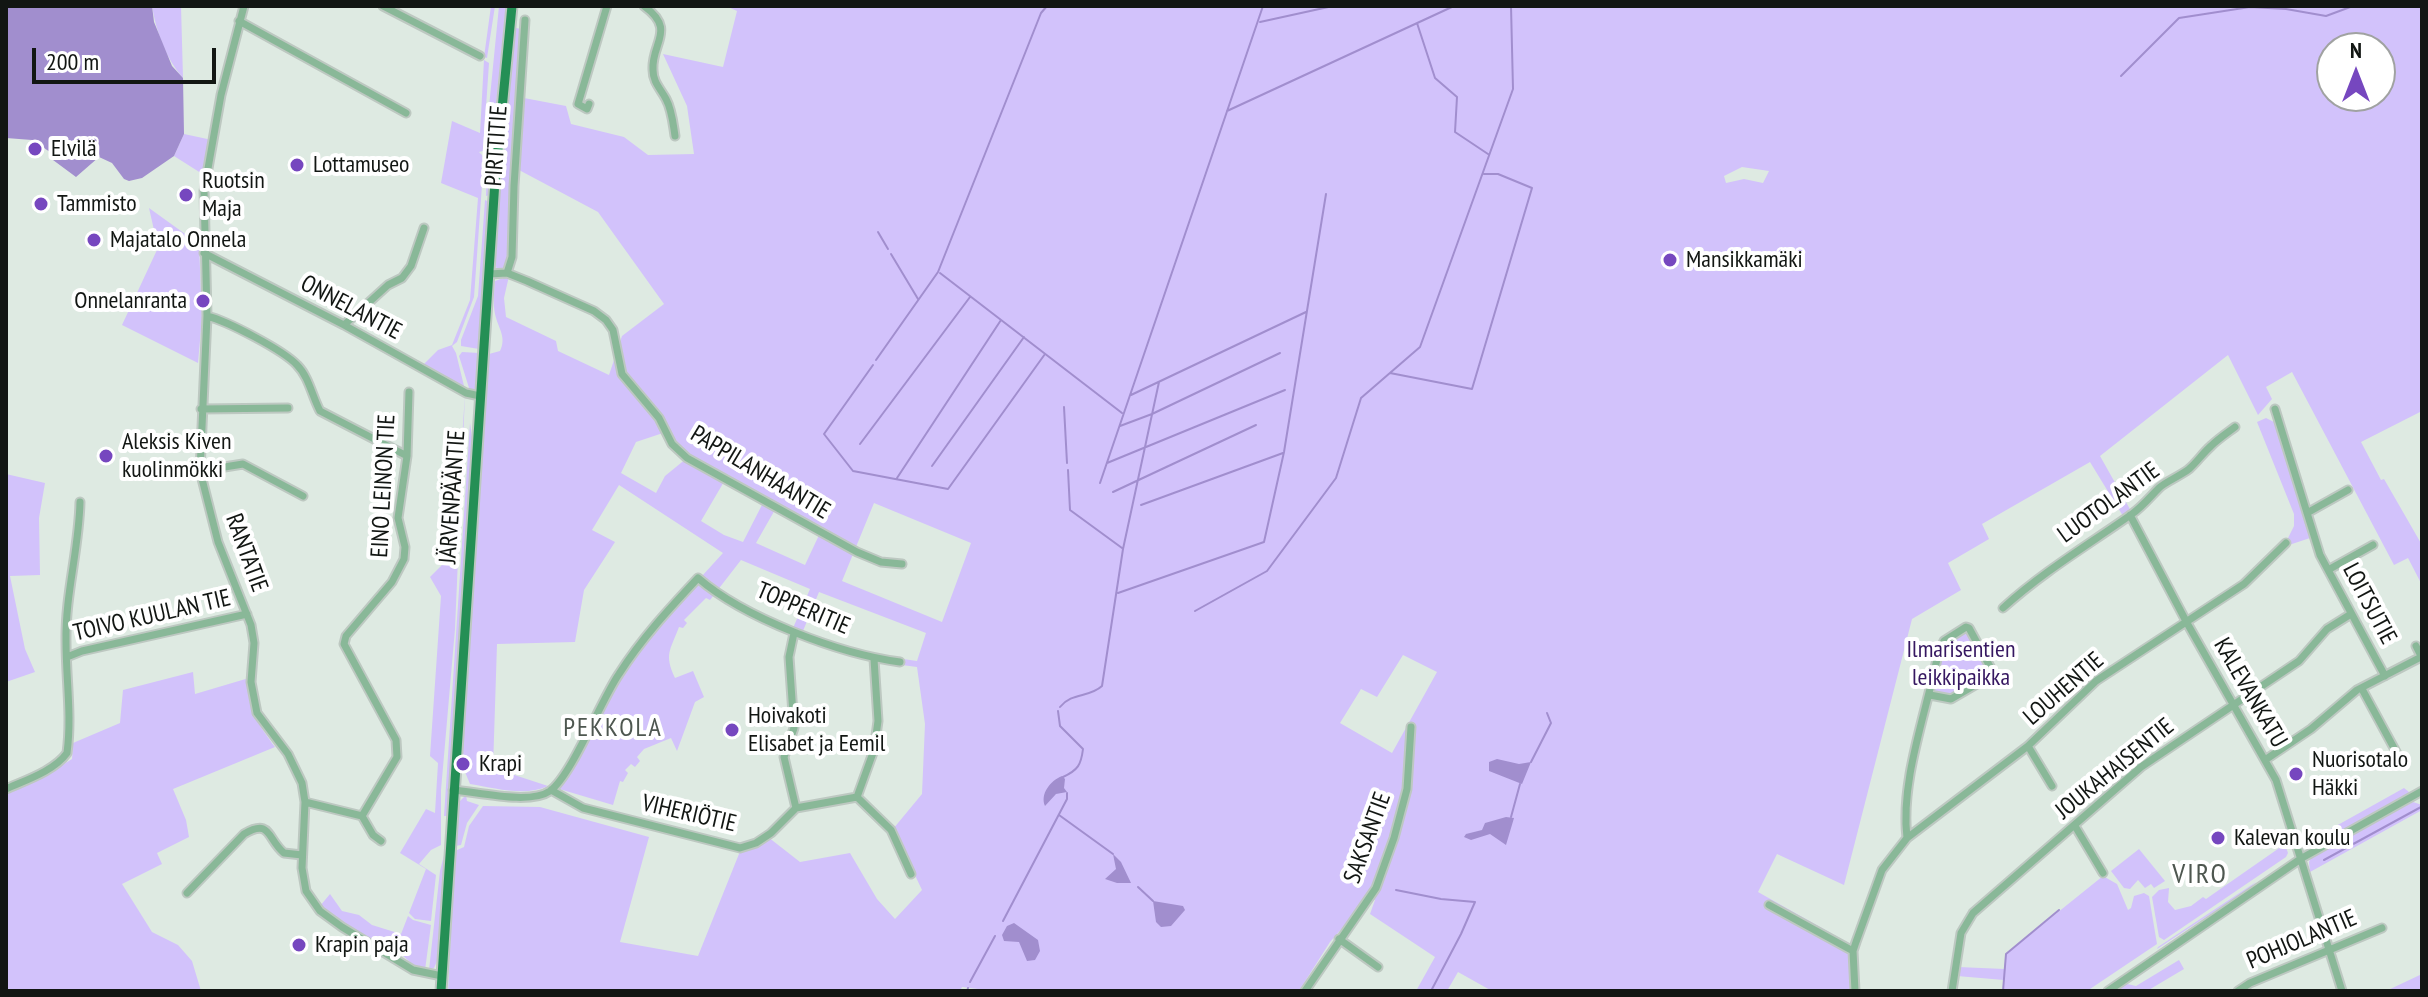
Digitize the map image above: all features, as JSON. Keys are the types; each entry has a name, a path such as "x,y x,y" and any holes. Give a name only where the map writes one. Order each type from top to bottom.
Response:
{"main road":[{"name":"JÄRVENPÄÄNTIE","path":"441,991 480,396 503,79 512,6"}],"street":[{"name":"RANTATIE","path":"244,6 206,174 203,203 207,316 200,471 218,542 251,625 254,643 251,682 257,713 297,771 305,802 302,855 306,891 320,911 413,970 442,976"},
{"path":"383,6 480,56"},
{"path":"589,104 587,109 578,104 607,6"},
{"path":"644,6 657,18 661,30 660,44 652,64 653,73 656,85 671,111 675,136"},
{"name":"PIRTTITIE","path":"507,273 512,257 525,20"},
{"path":"239,21 406,113"},
{"path":"344,325 388,285 402,278 411,266 424,228"},
{"name":"ONNELANTIE","path":"204,253 344,325 466,393 480,396"},
{"name":"PAPPILANHAANTIE","path":"489,274 507,273 594,311 606,320 613,330 622,374 659,418 672,444 687,458 857,552 881,562 902,564"},
{"path":"207,316 258,339 297,364 320,411 407,456"},
{"name":"EINO LEINON TIE","path":"362,816 393,765 398,750 396,740 344,644 346,636 399,573 404,559 405,547 398,518 407,456 409,392"},
{"path":"201,409 288,408"},
{"name":"LOITSUTIE","path":"2265,760 2362,689 2385,676 2320,555 2275,409"},
{"name":"LUOTOLANTIE","path":"2003,608 2065,557 2151,499 2158,489 2193,466 2209,447 2235,427"},
{"path":"200,471 243,464 303,496"},
{"path":"2307,513 2348,490"},
{"path":"6,789 62,761 67,753 66,642 72,562 80,534 80,502"},
{"name":"KALEVANKATU","path":"2130,515 2282,794 2342,991"},
{"name":"LOUHENTIE","path":"1853,951 1882,870 1907,838 2028,746 2096,681 2244,584 2286,543"},
{"path":"2328,570 2373,545"},
{"name":"TOPPERITIE","path":"551,790 565,774 617,676 649,631 698,578 718,594 794,633 874,659 900,662"},
{"name":"TOIVO KUULAN TIE","path":"67,657 247,614"},
{"name":"JOUKAHAISENTIE","path":"1952,991 1961,933 1973,913 2141,767 2299,661 2327,629 2351,614"},
{"path":"1907,838 1904,814 1907,790 1938,654 1944,641 1969,628 1994,674 1951,699 1930,695"},
{"path":"794,633 789,657 794,728 784,757 796,808 857,797"},
{"path":"2385,676 2422,658 2416,646"},
{"path":"857,797 874,750 878,719 874,659"},
{"path":"2362,689 2401,761"},
{"name":"SAKSANTIE","path":"1305,991 1376,888 1407,789 1411,727"},
{"path":"2028,746 2052,786"},
{"path":"453,790 526,798 551,790"},
{"name":"VIHERIÖTIE","path":"551,790 583,808 740,848 756,843 771,833 796,808"},
{"path":"2108,991 2302,858 2422,792"},
{"path":"857,797 891,830 911,874"},
{"path":"305,802 362,816 373,835 381,841"},
{"path":"2075,826 2103,873"},
{"path":"187,893 252,829 261,827 267,830 284,853 302,855"},
{"path":"1769,905 1853,951 1855,991"},
{"name":"POHJOLANTIE","path":"2238,991 2250,983 2382,928"},
{"path":"1339,939 1378,967"}],"green space":[{"path":"152,6 181,6 183,78 163,44"},
{"path":"491,6 495,6 487,58 484,57"},
{"path":"499,6 506,6 496,104 491,118 488,117"},
{"path":"726,6 2422,6 2422,411 2361,442 2422,545 2422,585 2408,558 2394,565 2292,372 2266,387 2272,399 2258,415 2228,355 2100,456 2131,511 2123,516 2090,462 1982,524 1989,539 1948,563 1961,590 1912,619 1844,885 1777,854 1758,892 1852,945 1850,991 1492,991 1458,972 1447,991 1416,991 1435,957 1370,914 1375,900 1369,898 1330,942 1299,991 994,991 962,987 960,991 448,991 455,851 464,847 469,826 483,806 540,807 649,837 620,942 698,956 741,849 768,837 800,862 850,853 877,899 895,919 922,890 893,829 922,794 925,724 917,667 902,665 903,659 917,661 926,633 819,592 803,631 793,628 810,589 741,560 710,600 706,598 684,620 687,623 683,628 679,627 671,647 669,658 675,678 693,671 704,697 695,702 677,751 671,738 644,749 637,757 640,761 635,767 631,764 625,770 628,773 623,782 620,781 613,805 556,788 626,665 650,633 723,553 619,485 592,530 615,542 584,590 575,642 497,644 493,768 548,786 520,791 470,784 465,772 462,744 489,354 500,351 503,341 494,310 495,281 509,276 504,298 506,317 556,341 558,351 609,375 622,336 664,304 598,212 519,170 524,98 566,106 571,124 624,137 648,155 694,154 687,106 663,54 723,67 737,11","holes":["1742,167 1769,171 1763,183 1744,179 1726,183 1724,176","666,432 687,458 665,476 656,493 621,473 636,442","725,480 764,501 743,542 701,521","874,503 971,543 942,622 842,581","776,508 820,533 805,565 756,543","1403,655 1437,672 1392,753 1340,723 1361,689 1377,697"]},
{"path":"516,28 521,29 508,262 505,270 497,271 495,261 510,51"},
{"path":"484,60 489,63 483,151 479,152 484,157 474,297 457,342 452,346 465,390 422,366 438,350 452,345 470,300 478,198 441,183 452,121 480,133"},
{"path":"488,130 491,131 490,195 486,196"},
{"path":"184,134 212,140 204,175 174,156"},
{"path":"485,200 489,202 479,349 461,346 461,340 478,296"},
{"path":"149,208 199,244 202,318 198,363 122,325 163,237 154,230"},
{"path":"462,352 479,353 477,387 473,391 470,391 459,356"},
{"path":"465,394 455,629 441,790 441,845 431,850 419,864 436,875 431,921 415,919 409,913 426,869 400,853 426,809 435,813 438,763 430,756 441,596 430,577 449,558 456,531"},
{"path":"2266,418 2276,423 2310,538 2289,545 2287,540 2294,526 2294,514 2257,422"},
{"path":"470,423 473,444 447,816 444,816"},
{"path":"6,474 45,483 39,518 40,575 10,576 25,649 35,672 6,682"},
{"name":"Ilmarisentien leikkipaikka","path":"1966,627 1994,674 1951,699 1930,695 1944,641"},
{"path":"193,672 195,694 249,678 251,706 275,747 173,789 186,820 189,837 157,853 162,864 122,884 152,932 178,945 192,961 201,991 6,991 6,793 72,759 73,743 120,723 123,690"},
{"path":"2404,788 2409,792 2407,794 2310,848 2302,845"},
{"path":"466,795 467,801 479,805 467,823 461,845 455,846 459,802"},
{"path":"2413,802 2422,805 2422,810 2310,872 2312,855"},
{"path":"2285,844 2286,857 2164,940 2159,937 2152,897 2159,890 2169,888 2168,902 2175,910 2191,906 2203,897 2206,899"},
{"path":"2139,849 2165,881 2154,888 2151,884 2145,888 2138,880 2130,889 2124,888 2111,871"},
{"path":"444,855 438,959 434,968 429,970 440,871"},
{"path":"2103,876 2117,884 2128,910 2134,896 2144,893 2149,896 2157,944 2087,991 2003,991 2004,980 1957,976 1958,967 2005,969 2006,954"},
{"path":"2256,882 2249,889 2157,949 2158,947"},
{"path":"330,894 342,911 359,915 372,925 401,934 408,916 431,925 425,970 416,967 396,950 389,950 337,921 320,906"},
{"path":"2179,960 2184,969 2147,991 2112,991 2123,983 2136,986"},
{"path":"2422,974 2421,991 2386,991"}],"shaded area":[{"path":"6,6 152,6 154,22 172,66 183,78 184,134 174,156 142,178 129,181 112,163 99,157 76,177 53,160 50,152 32,140 6,138"},
{"path":"1497,759 1519,764 1531,762 1522,784 1489,771 1489,762"},
{"path":"1062,776 1067,792 1056,794 1045,806 1047,788"},
{"path":"1514,818 1506,845 1490,834 1471,840 1464,837 1482,830 1485,823"},
{"path":"1113,854 1121,862 1131,883 1105,879 1116,869"},
{"path":"1153,901 1183,906 1185,910 1171,926 1161,927 1156,922"},
{"path":"1014,923 1038,940 1040,951 1035,960 1027,961 1019,942 1004,941 1002,935 1007,926"}],"waterway":[{"path":"876,360 938,272 1041,13 1047,6"},
{"path":"1100,483 1263,6"},
{"path":"1260,22 1333,6"},
{"path":"1227,111 1454,6"},
{"path":"1195,611 1267,571 1336,478 1361,398 1420,347 1513,89 1511,6"},
{"path":"2121,76 2179,18 2250,7 2326,16 2353,6"},
{"path":"1417,23 1435,78 1457,97 1455,132 1488,154"},
{"path":"1390,373 1472,389 1532,188 1498,174 1484,174"},
{"path":"1118,593 1264,542 1284,452 1326,194"},
{"path":"878,232 888,249"},
{"path":"891,254 918,299"},
{"path":"940,273 1122,413"},
{"path":"860,444 970,297"},
{"path":"1131,395 1306,312"},
{"path":"897,478 1001,320"},
{"path":"932,466 1024,337"},
{"path":"1120,426 1280,353"},
{"path":"873,365 824,434 853,471 948,489 1045,354"},
{"path":"1060,707 1070,699 1102,686 1123,549 1159,382"},
{"path":"1107,463 1285,390"},
{"path":"1064,407 1067,463"},
{"path":"1113,492 1256,425"},
{"path":"1141,505 1283,453"},
{"path":"1068,470 1070,510 1122,548"},
{"path":"1058,711 1060,726 1083,749 1078,766 1063,777"},
{"path":"1531,762 1551,723 1547,713"},
{"path":"1511,817 1520,784"},
{"path":"1003,921 1067,799 1067,793"},
{"path":"2324,860 2421,807"},
{"path":"1059,815 1113,854"},
{"path":"1138,887 1153,901"},
{"path":"1396,890 1475,902 1431,991"},
{"path":"2003,991 2006,954 2059,910"},
{"path":"970,982 995,936"}],"place":[{"name":"Elvilä","path":"35,149"},
{"name":"Lottamuseo","path":"297,165"},
{"name":"Ruotsin Maja","path":"186,195"},
{"name":"Tammisto","path":"41,204"},
{"name":"Majatalo Onnela","path":"94,240"},
{"name":"Mansikkamäki","path":"1670,260"},
{"name":"Onnelanranta","path":"203,301"},
{"name":"Aleksis Kiven kuolinmökki","path":"106,456"},
{"name":"Hoivakoti Elisabet ja Eemil","path":"732,730"},
{"name":"Krapi","path":"463,764"},
{"name":"Nuorisotalo Häkki","path":"2296,774"},
{"name":"Kalevan koulu","path":"2218,838"},
{"name":"Krapin paja","path":"299,945"}],"district":[{"name":"PEKKOLA","path":"613,729"},
{"name":"VIRO","path":"2200,875"}]}
